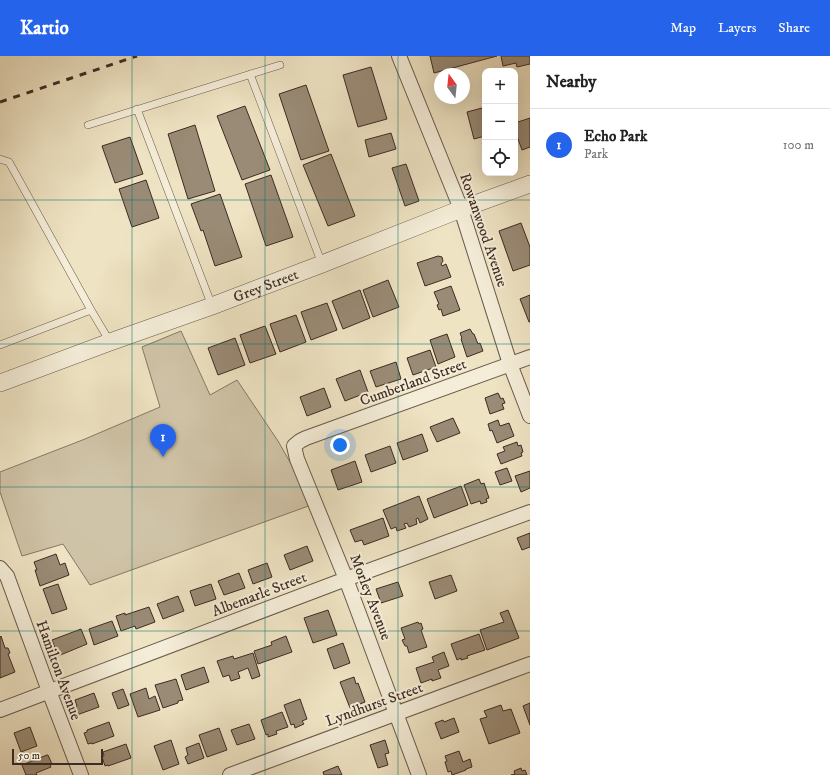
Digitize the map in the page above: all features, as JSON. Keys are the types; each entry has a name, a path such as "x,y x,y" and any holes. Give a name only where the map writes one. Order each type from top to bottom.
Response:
{"street":[{"name":"Rowanwood Avenue","path":"399,56 461,209 510,364 530,416"},
{"name":"Grey Street","path":"0,383 212,306 461,209 530,184"},
{"name":"Cumberland Street","path":"306,438 530,357"},
{"name":"Morley Avenue","path":"306,438 294,446 297,459 346,579 397,714 418,775"},
{"name":"Albemarle Street","path":"0,710 346,579 530,512"},
{"name":"Hamilton Avenue","path":"3,572 81,775"},
{"name":"Lyndhurst Street","path":"230,775 530,664"}],"lane":[{"path":"88,125 280,65"},
{"path":"250,74 322,264"},
{"path":"137,109 212,306"},
{"path":"0,159 8,162 110,342"},
{"path":"0,345 91,310"}],"shaded area":[{"path":"181,331 210,395 237,380 278,441 314,504 90,585 63,544 22,556 0,492 0,472 85,439 160,407 142,347"}],"building":[{"path":"430,56 497,56 453,68 434,68 434,73"},
{"path":"501,56 530,56 530,64 517,67 516,63 503,66"},
{"path":"371,67 387,119 358,127 343,75"},
{"path":"306,85 329,151 301,160 279,94"},
{"path":"245,106 270,170 242,180 217,116"},
{"path":"482,108 482,137 474,139 467,112"},
{"path":"530,118 530,147 522,150 518,139 518,122"},
{"path":"195,125 215,191 188,199 168,134"},
{"path":"391,133 396,149 369,157 365,140"},
{"path":"130,137 143,174 115,183 102,146"},
{"path":"331,154 355,216 328,226 303,165"},
{"path":"406,164 419,201 405,206 392,168"},
{"path":"271,175 293,237 266,246 245,184"},
{"path":"146,180 159,218 132,227 119,189"},
{"path":"220,194 242,257 215,266 203,230 201,231 191,204"},
{"path":"521,223 530,247 530,265 513,271 499,231"},
{"path":"438,256 442,257 443,261 441,264 442,266 446,264 451,277 425,286 417,263"},
{"path":"388,280 399,307 373,317 363,290"},
{"path":"451,286 460,310 443,316 441,309 439,310 437,305 439,304 434,292"},
{"path":"360,290 370,318 343,329 332,301"},
{"path":"530,295 530,322 529,322 520,299"},
{"path":"327,303 337,330 311,340 301,312"},
{"path":"296,315 306,342 280,352 270,324"},
{"path":"265,326 276,354 250,363 240,335"},
{"path":"470,329 478,344 480,343 483,351 467,357 460,333"},
{"path":"447,334 455,357 438,364 430,340"},
{"path":"235,338 245,365 218,375 208,348"},
{"path":"430,350 436,367 413,375 407,358"},
{"path":"396,362 401,379 376,387 370,371"},
{"path":"360,370 368,392 345,401 336,379"},
{"path":"324,388 331,407 307,416 300,397"},
{"path":"498,393 501,399 503,398 505,403 502,404 504,409 490,414 485,398"},
{"path":"453,418 460,433 437,442 430,427"},
{"path":"498,420 500,426 509,423 514,436 497,443 488,424"},
{"path":"422,434 428,451 403,460 397,443"},
{"path":"517,442 518,446 521,445 523,452 521,453 522,456 501,464 497,454 505,451 503,447"},
{"path":"390,446 396,463 371,472 365,455"},
{"path":"355,461 362,482 338,490 331,470"},
{"path":"507,468 512,481 500,485 495,472"},
{"path":"530,471 530,488 521,492 515,476"},
{"path":"479,479 481,484 484,483 489,498 486,499 487,502 481,504 480,501 471,504 464,485"},
{"path":"461,486 468,505 434,518 427,499"},
{"path":"419,496 428,519 420,523 418,518 416,519 417,524 409,527 407,523 404,524 406,528 397,531 396,527 391,529 383,510"},
{"path":"383,518 389,536 364,545 362,540 355,542 350,530"},
{"path":"530,533 530,547 522,550 517,538"},
{"path":"307,546 313,561 290,570 284,555"},
{"path":"56,554 60,565 65,563 69,575 40,586 34,562"},
{"path":"267,563 272,577 253,584 248,570"},
{"path":"239,573 245,588 224,595 218,581"},
{"path":"451,575 457,591 435,599 429,582"},
{"path":"398,582 403,596 381,603 376,589"},
{"path":"58,584 67,609 52,614 43,589"},
{"path":"211,584 216,599 195,606 190,591"},
{"path":"178,596 184,611 163,619 157,604"},
{"path":"149,607 155,622 136,629 135,626 121,631 116,616 125,613 125,615"},
{"path":"328,610 337,635 313,643 304,618"},
{"path":"508,610 519,638 487,650 480,630 504,622 500,613"},
{"path":"112,621 118,636 94,645 89,629"},
{"path":"418,622 419,624 421,623 423,629 421,630 427,647 409,653 407,646 405,646 402,640 405,639 401,628"},
{"path":"81,629 87,644 58,656 52,640"},
{"path":"479,634 485,650 467,656 468,658 461,660 461,658 457,660 451,644"},
{"path":"1,636 5,648 8,648 10,653 8,654 15,672 0,678 0,637"},
{"path":"286,636 292,652 258,664 254,651 272,645 271,642"},
{"path":"343,643 350,663 334,669 327,649"},
{"path":"444,652 449,666 438,670 441,678 432,681 432,679 421,683 416,668 434,662 432,657"},
{"path":"253,653 260,676 252,679 248,668 238,672 240,678 231,681 229,675 223,677 217,661 233,656 234,659"},
{"path":"204,667 209,682 186,690 181,675"},
{"path":"354,677 356,684 358,683 365,702 350,708 340,682"},
{"path":"176,679 183,700 163,708 155,685"},
{"path":"146,688 149,699 155,696 160,710 138,717 130,694"},
{"path":"123,689 129,705 118,709 112,693"},
{"path":"94,693 99,707 74,716 71,709 77,706 75,700"},
{"path":"300,699 307,719 302,721 304,724 295,728 294,724 291,725 284,705"},
{"path":"530,703 530,725 523,706"},
{"path":"501,705 503,711 511,709 520,733 489,744 480,719 487,717 484,711"},
{"path":"282,712 288,727 276,731 277,734 268,737 261,720"},
{"path":"454,718 459,732 441,739 435,723 443,720 444,722"},
{"path":"109,722 114,736 88,744 84,733 87,732 87,730"},
{"path":"249,724 255,739 237,745 231,730"},
{"path":"30,727 37,746 21,752 14,733"},
{"path":"219,728 227,750 207,757 199,735"},
{"path":"171,740 179,764 163,770 154,746"},
{"path":"385,740 389,753 385,754 388,765 378,768 370,745"},
{"path":"199,743 204,758 188,764 185,757 188,755 186,748"},
{"path":"126,744 131,758 105,766 102,757 104,756 103,752"},
{"path":"459,751 463,762 470,759 472,767 452,775 451,771 448,772 445,756"},
{"path":"47,755 52,764 50,765 51,767 36,773 37,775 26,775 22,765"},
{"path":"338,766 342,775 324,775 323,772"},
{"path":"521,768 522,771 525,770 527,775 511,775 515,774 514,771"}],"railway":[{"path":"0,102 137,56"}],"place":[{"name":"Echo Park","path":"163,457"}]}
